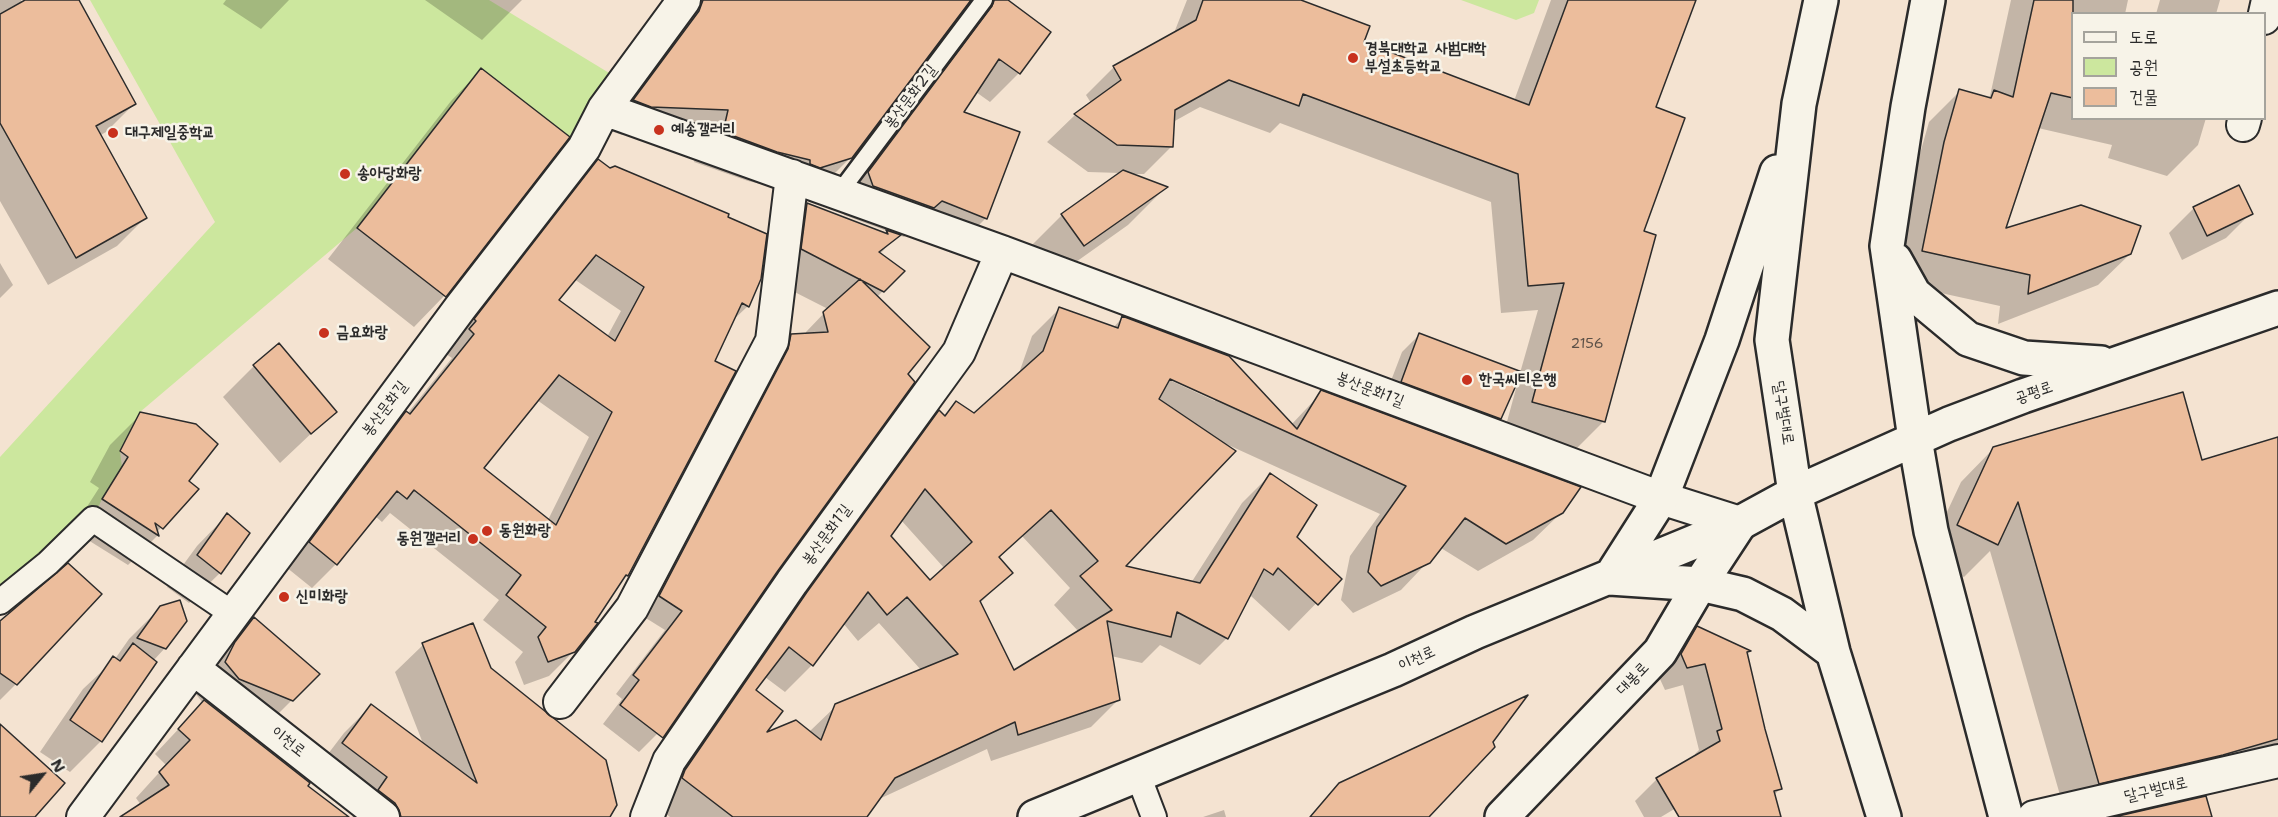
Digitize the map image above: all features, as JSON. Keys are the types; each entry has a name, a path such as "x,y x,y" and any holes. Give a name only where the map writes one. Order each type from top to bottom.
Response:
{"main road":[{"name":"달구벌대로","path":"1821,0 1799,105 1772,340 1795,493 1833,652 1884,817"},
{"path":"1928,0 1908,107 1887,246 1931,531 2006,817"},
{"path":"1799,105 1722,340 1661,498 1610,578 1700,584 1743,594 1782,614 1833,652"},
{"path":"1887,246 1914,294 1968,339 2024,358 2118,364"},
{"name":"공평로","path":"1795,493 1915,439 2023,396 2278,308"},
{"name":"이천로","path":"1035,817 1393,670 1475,632 1740,523 1795,493"},
{"name":"대봉로","path":"1502,817 1660,652 1700,584 1740,523"}],"street":[{"name":"봉산문화길","path":"83,817 460,308 584,148 604,109 684,0"},
{"name":"봉산문화1길","path":"604,109 1002,252 1661,498 1740,523"},
{"path":"560,702 632,608 772,341 792,176"},
{"name":"봉산문화1길","path":"647,817 669,761 792,582 959,352 1002,252"},
{"path":"0,602 48,563 93,519 233,614"},
{"name":"이천로","path":"193,668 383,817"},
{"name":"달구벌대로","path":"2034,817 2278,761"},
{"path":"1138,775 1154,817"}],"lane":[{"name":"봉산문화2길","path":"839,193 984,0"}],"green space":[{"path":"90,0 489,0 624,82 584,148 481,69 357,228 140,412 120,451 122,467 102,499 93,519 0,602 0,457 215,222"},
{"path":"1461,0 1539,0 1534,13 1516,20"}],"building":[{"path":"25,0 79,0 136,104 96,126 147,218 76,258 0,123 0,14"},
{"path":"703,0 971,0 852,158 820,168 810,164 810,160 777,152 723,132 728,110 651,107 633,100 699,11"},
{"path":"994,0 1008,0 1051,32 1020,74 999,59 964,112 1020,132 987,219 942,201 934,208 873,186 868,172 992,6"},
{"path":"1203,0 1301,0 1370,26 1364,42 1529,105 1568,0 1696,0 1656,107 1685,118 1644,231 1656,235 1605,422 1532,402 1564,283 1528,286 1518,174 1303,94 1299,106 1229,80 1175,110 1173,147 1117,145 1074,114 1121,80 1113,66 1196,20"},
{"path":"2034,0 2073,0 2071,98 2051,93 2006,228 2081,205 2141,226 2131,254 2028,294 2030,275 1922,251 1944,142 1959,89 1991,98 1994,90 2013,97"},
{"path":"481,68 570,137 446,297 357,228"},
{"path":"598,159 610,168 615,166 729,214 728,217 767,234 761,279 749,307 742,303 715,361 736,371 628,576 626,575 595,622 598,623 575,652 548,662 538,637 546,627 506,595 521,575 414,490 407,499 397,491 337,565 309,542 406,411 410,414 474,334 469,329 476,321 474,319","holes":["596,255 644,287 615,341 559,300","559,375 612,412 556,525 484,468"]},
{"path":"1123,170 1168,187 1084,246 1061,214"},
{"path":"2239,185 2253,214 2207,236 2193,207"},
{"path":"807,203 888,234 886,230 901,235 879,252 905,271 884,292 801,249"},
{"path":"860,279 930,347 908,374 915,382 777,572 663,738 620,705 639,680 633,675 682,611 659,596 788,349 791,334 828,332 823,312"},
{"path":"1059,307 1118,328 1122,316 1229,356 1297,429 1321,390 1581,487 1563,513 1506,544 1465,518 1430,563 1381,586 1368,572 1377,527 1406,486 1170,379 1159,399 1236,451 1126,566 1200,583 1270,473 1317,505 1297,537 1342,579 1318,605 1278,568 1273,575 1264,569 1228,639 1177,612 1171,637 1107,621 1120,700 1018,735 1015,722 895,778 867,817 733,817 682,778 685,770 807,592 939,410 945,416 956,401 974,413 1043,351","holes":["925,489 972,542 930,580 891,536","1051,510 1098,561 1080,576 1112,610 1014,670 980,601 1013,573 999,557","868,592 887,615 907,597 958,654 835,704 821,740 796,720 767,732 783,711 756,690 789,647 813,666"]},
{"path":"1419,333 1522,372 1501,419 1401,382"},
{"path":"279,343 337,412 311,434 253,365"},
{"path":"2183,392 2202,460 2278,437 2278,739 2223,755 2099,784 2018,502 1998,545 1957,525 1993,447"},
{"path":"140,412 196,424 218,444 189,481 199,489 163,529 155,523 159,536 102,499 128,457 120,451"},
{"path":"227,513 250,533 221,574 197,555"},
{"path":"68,563 102,594 17,685 0,673 0,621"},
{"path":"180,600 187,621 166,649 137,638 160,606"},
{"path":"254,617 320,674 293,701 239,679 225,662 235,642"},
{"path":"473,623 491,668 606,760 617,805 610,817 401,817 395,803 378,790 387,777 342,743 371,704 477,783 422,643"},
{"path":"1697,626 1751,651 1747,652 1782,789 1774,791 1781,817 1679,817 1656,778 1720,741 1717,731 1722,729 1705,664 1687,668 1681,654"},
{"path":"133,643 157,662 102,742 70,720 113,656 120,661"},
{"path":"1528,695 1493,742 1495,747 1429,817 1310,817 1339,783"},
{"path":"204,700 310,783 308,786 349,817 120,817 169,785 159,772 190,740 178,729"},
{"path":"0,724 65,783 35,817 0,817"},
{"path":"2206,796 2212,817 2114,817"}],"place":[{"name":"경북대학교 사범대학 부설초등학교","path":"1353,58"},
{"name":"예송갤러리","path":"659,130"},
{"name":"대구제일중학교","path":"113,133"},
{"name":"송아당화랑","path":"345,174"},
{"name":"금요화랑","path":"324,333"},
{"name":"한국씨티은행","path":"1467,380"},
{"name":"동원화랑","path":"487,531"},
{"name":"동원갤러리","path":"473,539"},
{"name":"신미화랑","path":"284,597"}]}
